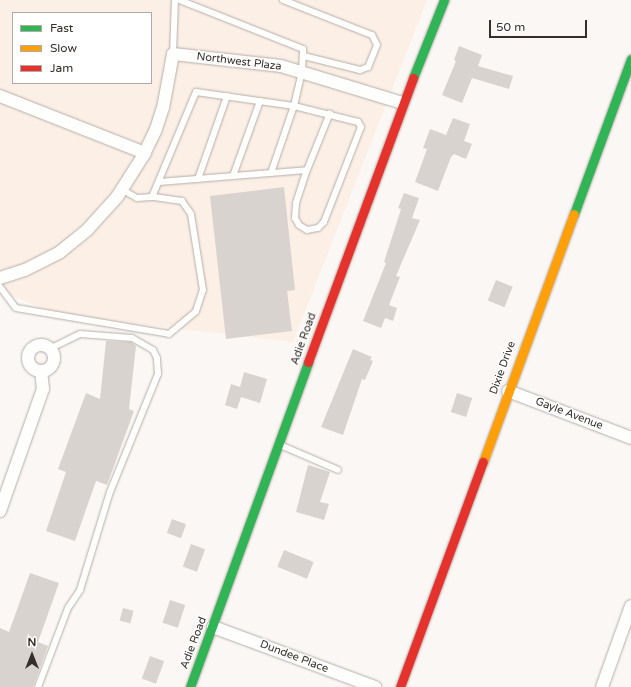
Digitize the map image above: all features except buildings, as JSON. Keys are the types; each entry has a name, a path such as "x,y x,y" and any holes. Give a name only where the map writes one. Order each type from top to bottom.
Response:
{"street":[{"name":"Adie Road","path":"190,687 403,103 444,0"},
{"name":"Northwest Plaza","path":"173,54 262,63 302,72 403,103"},
{"path":"0,278 25,270 60,252 88,229 123,190 145,153 163,108 173,54"},
{"name":"Dixie Drive","path":"400,687 631,59"},
{"path":"0,96 145,153"},
{"path":"37,346 49,349 54,361 49,369 41,371 30,366 28,355 37,346"},
{"path":"0,511 43,389 41,371"},
{"name":"Gayle Avenue","path":"508,391 631,438"},
{"path":"602,687 631,606"},
{"name":"Dundee Place","path":"213,627 375,687"}],"lane":[{"path":"173,54 175,0"},
{"path":"179,0 195,3 303,49 304,56 302,72 294,106 271,173"},
{"path":"283,0 372,35 377,45 368,67 360,70 304,56"},
{"path":"152,197 196,92 294,106 330,113 358,122 361,127 324,222 318,228 307,230 299,225 295,218 296,203 307,170 330,113"},
{"path":"198,179 227,96"},
{"path":"233,176 260,101"},
{"path":"159,182 307,170"},
{"path":"0,287 16,308 168,334 196,311 203,290 191,214 182,201 152,197 137,198 123,190"},
{"path":"38,687 68,608 80,590 110,492 158,374 157,358 153,350 132,338 80,334 49,349"},
{"path":"279,444 338,470"}],"shaded area":[{"path":"0,0 427,0 293,342 58,315 3,292 0,295"}],"traffic: fast":[{"path":"413,78 444,0"},
{"path":"574,214 631,59"},
{"path":"190,687 308,362"}],"traffic: slow":[{"path":"483,462 574,214"}],"traffic: jam":[{"path":"308,362 413,78"},
{"path":"400,687 483,462"}]}
